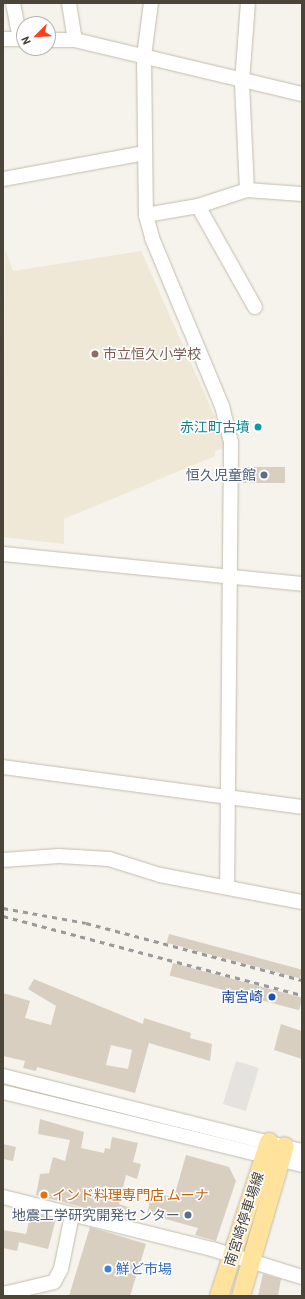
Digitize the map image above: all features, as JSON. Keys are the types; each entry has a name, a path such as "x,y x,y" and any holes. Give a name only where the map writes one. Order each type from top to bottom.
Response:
{"main road":[{"name":"南宮崎停車場線","path":"219,1296 233,1255 275,1151"},
{"name":"南宮崎停車場線","path":"240,1296 252,1260 275,1151"}],"street":[{"path":"13,3 16,16"},
{"path":"69,3 75,40"},
{"path":"151,3 144,56 146,215 152,238 222,406 231,442 227,887"},
{"path":"247,190 242,82 248,3"},
{"path":"3,39 16,39"},
{"path":"56,40 75,40 144,56 242,82 302,94"},
{"path":"3,179 145,154"},
{"path":"146,215 198,206 247,190 302,194"},
{"path":"198,206 255,307"},
{"path":"3,554 229,578 302,584"},
{"path":"3,767 302,807"},
{"path":"3,860 59,856 109,859 160,875 302,902"},
{"path":"3,1076 275,1151 302,1166"},
{"path":"3,1092 275,1151 302,1150"},
{"path":"3,1197 252,1260 302,1277"},
{"path":"3,1294 54,1282 61,1269 72,1215"}],"shaded area":[{"name":"市立恒久小学校","path":"5,249 13,271 141,251 224,437 226,447 215,451 215,456 64,519 64,544 3,537"},
{"path":"236,1061 259,1068 246,1111 223,1104"}],"building":[{"name":"恒久児童館","path":"243,467 285,467 285,483 243,483"},
{"path":"169,934 302,970 300,978 167,943"},
{"path":"173,963 302,998 299,1010 170,976"},
{"path":"34,979 143,1024 144,1018 191,1033 190,1038 212,1044 210,1061 149,1043 135,1093 37,1067 36,1071 23,1068 25,1061 3,1056 3,993 30,1001 25,1018 51,1025 56,1006 28,989","holes":["111,1045 132,1050 128,1069 106,1065"]},
{"path":"281,1024 302,1031 302,1059 274,1050"},
{"path":"40,1119 84,1132 81,1148 104,1153 105,1148 110,1149 112,1137 138,1143 133,1162 141,1164 137,1179 126,1175 119,1204 131,1208 124,1218 36,1195 40,1174 49,1173 53,1157 65,1161 70,1140 38,1134"},
{"path":"3,1144 16,1147 13,1161 3,1159"},
{"path":"186,1155 229,1167 236,1181 216,1241 195,1235 198,1228 147,1214 152,1193 174,1197"},
{"path":"31,1213 56,1219 48,1249 19,1242 17,1251 3,1248 3,1230 26,1234"},
{"name":"鮮ど市場","path":"90,1227 146,1244 130,1296 69,1296"},
{"path":"263,1274 281,1279 278,1296 258,1296"}],"railway":[{"path":"3,908 86,923 302,980"},
{"path":"3,916 302,995"}],"place":[{"name":"市立恒久小学校","path":"95,354"},
{"name":"赤江町古墳","path":"258,427"},
{"name":"恒久児童館","path":"264,475"},
{"name":"南宮崎","path":"272,997"},
{"name":"インド料理専門店 ムーナ","path":"44,1195"},
{"name":"地震工学研究開発センター","path":"188,1215"},
{"name":"鮮ど市場","path":"108,1269"}]}
